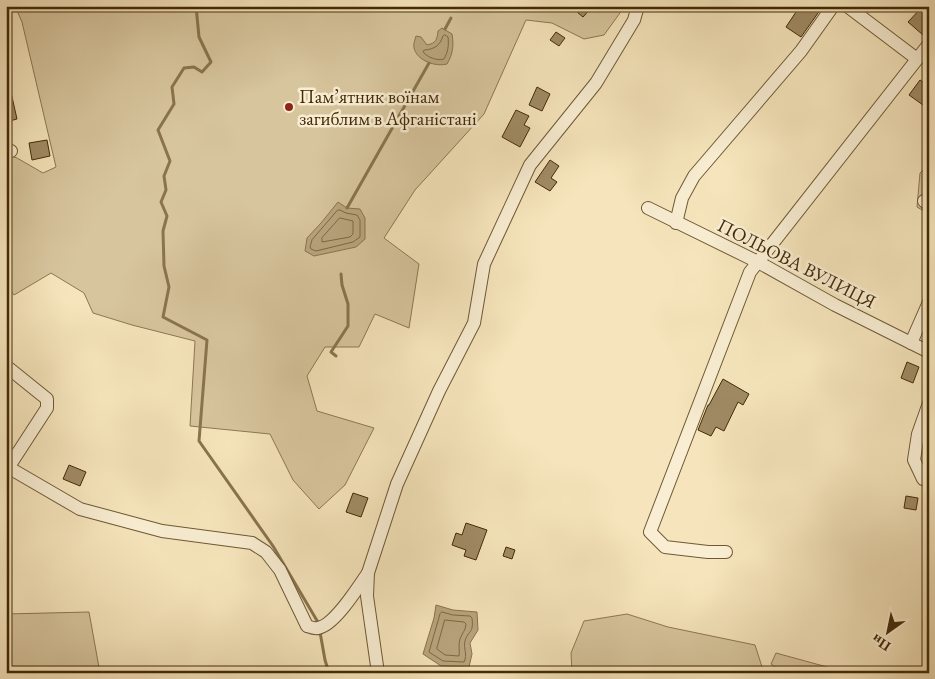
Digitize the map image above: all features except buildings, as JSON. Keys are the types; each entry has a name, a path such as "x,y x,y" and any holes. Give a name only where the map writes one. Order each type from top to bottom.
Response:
{"street":[{"path":"378,673 367,596 368,573 397,484 439,391 474,323 484,264 530,165 596,83 634,20 638,6"},
{"path":"676,223 682,198 694,176 802,51 833,6"},
{"path":"847,6 917,59"},
{"path":"726,552 665,547 650,532 750,272 929,44"},
{"name":"ПОЛЬОВА ВУЛИЦЯ","path":"648,208 758,262 929,352"},
{"path":"911,343 929,302"},
{"path":"6,366 47,399 47,408 7,467 80,509 162,531 252,543 266,552 280,570 307,626 318,629 330,623 368,573"},
{"path":"929,403 918,434 914,460 923,479 929,480"}],"shaded area":[{"path":"12,6 625,6 604,35 584,39 552,23 526,20 484,114 415,190 384,238 419,264 409,328 375,314 359,347 325,347 307,376 317,411 374,428 345,485 319,509 293,480 270,434 190,426 195,341 93,313 84,293 51,273 14,295 6,284 6,154 43,173 56,167 22,22"},
{"path":"929,164 929,214 917,207 920,173"},
{"path":"89,612 100,673 34,671 32,673 6,673 6,614"},
{"path":"627,614 668,627 755,645 764,673 572,673 571,653 584,621"},
{"path":"776,653 849,673 783,673 771,664"}],"water":[{"path":"442,28 452,34 452,53 447,64 438,65 423,60 414,48 416,36 421,37 427,45 436,41 438,31"},
{"path":"338,202 347,208 360,209 365,218 365,239 356,247 314,256 305,251 307,238"},
{"path":"436,605 453,610 477,612 478,630 470,643 472,654 469,667 441,666 423,654"}],"waterway":[{"path":"196,6 199,37 211,62 202,72 194,67 184,68 172,87 174,104 158,130 170,161 164,176 166,190 161,202 167,216 163,231 164,266 169,287 163,317 207,340 199,441 273,546 319,624"},
{"path":"445,29 451,18"},
{"path":"347,208 429,63"},
{"path":"336,356 331,352 348,326 348,304 342,285 341,274"},
{"path":"927,673 924,623 929,598"},
{"path":"320,632 329,673"}],"place":[{"name":"Пам’ятник воїнам загиблим в Афганістані","path":"289,107"}]}
